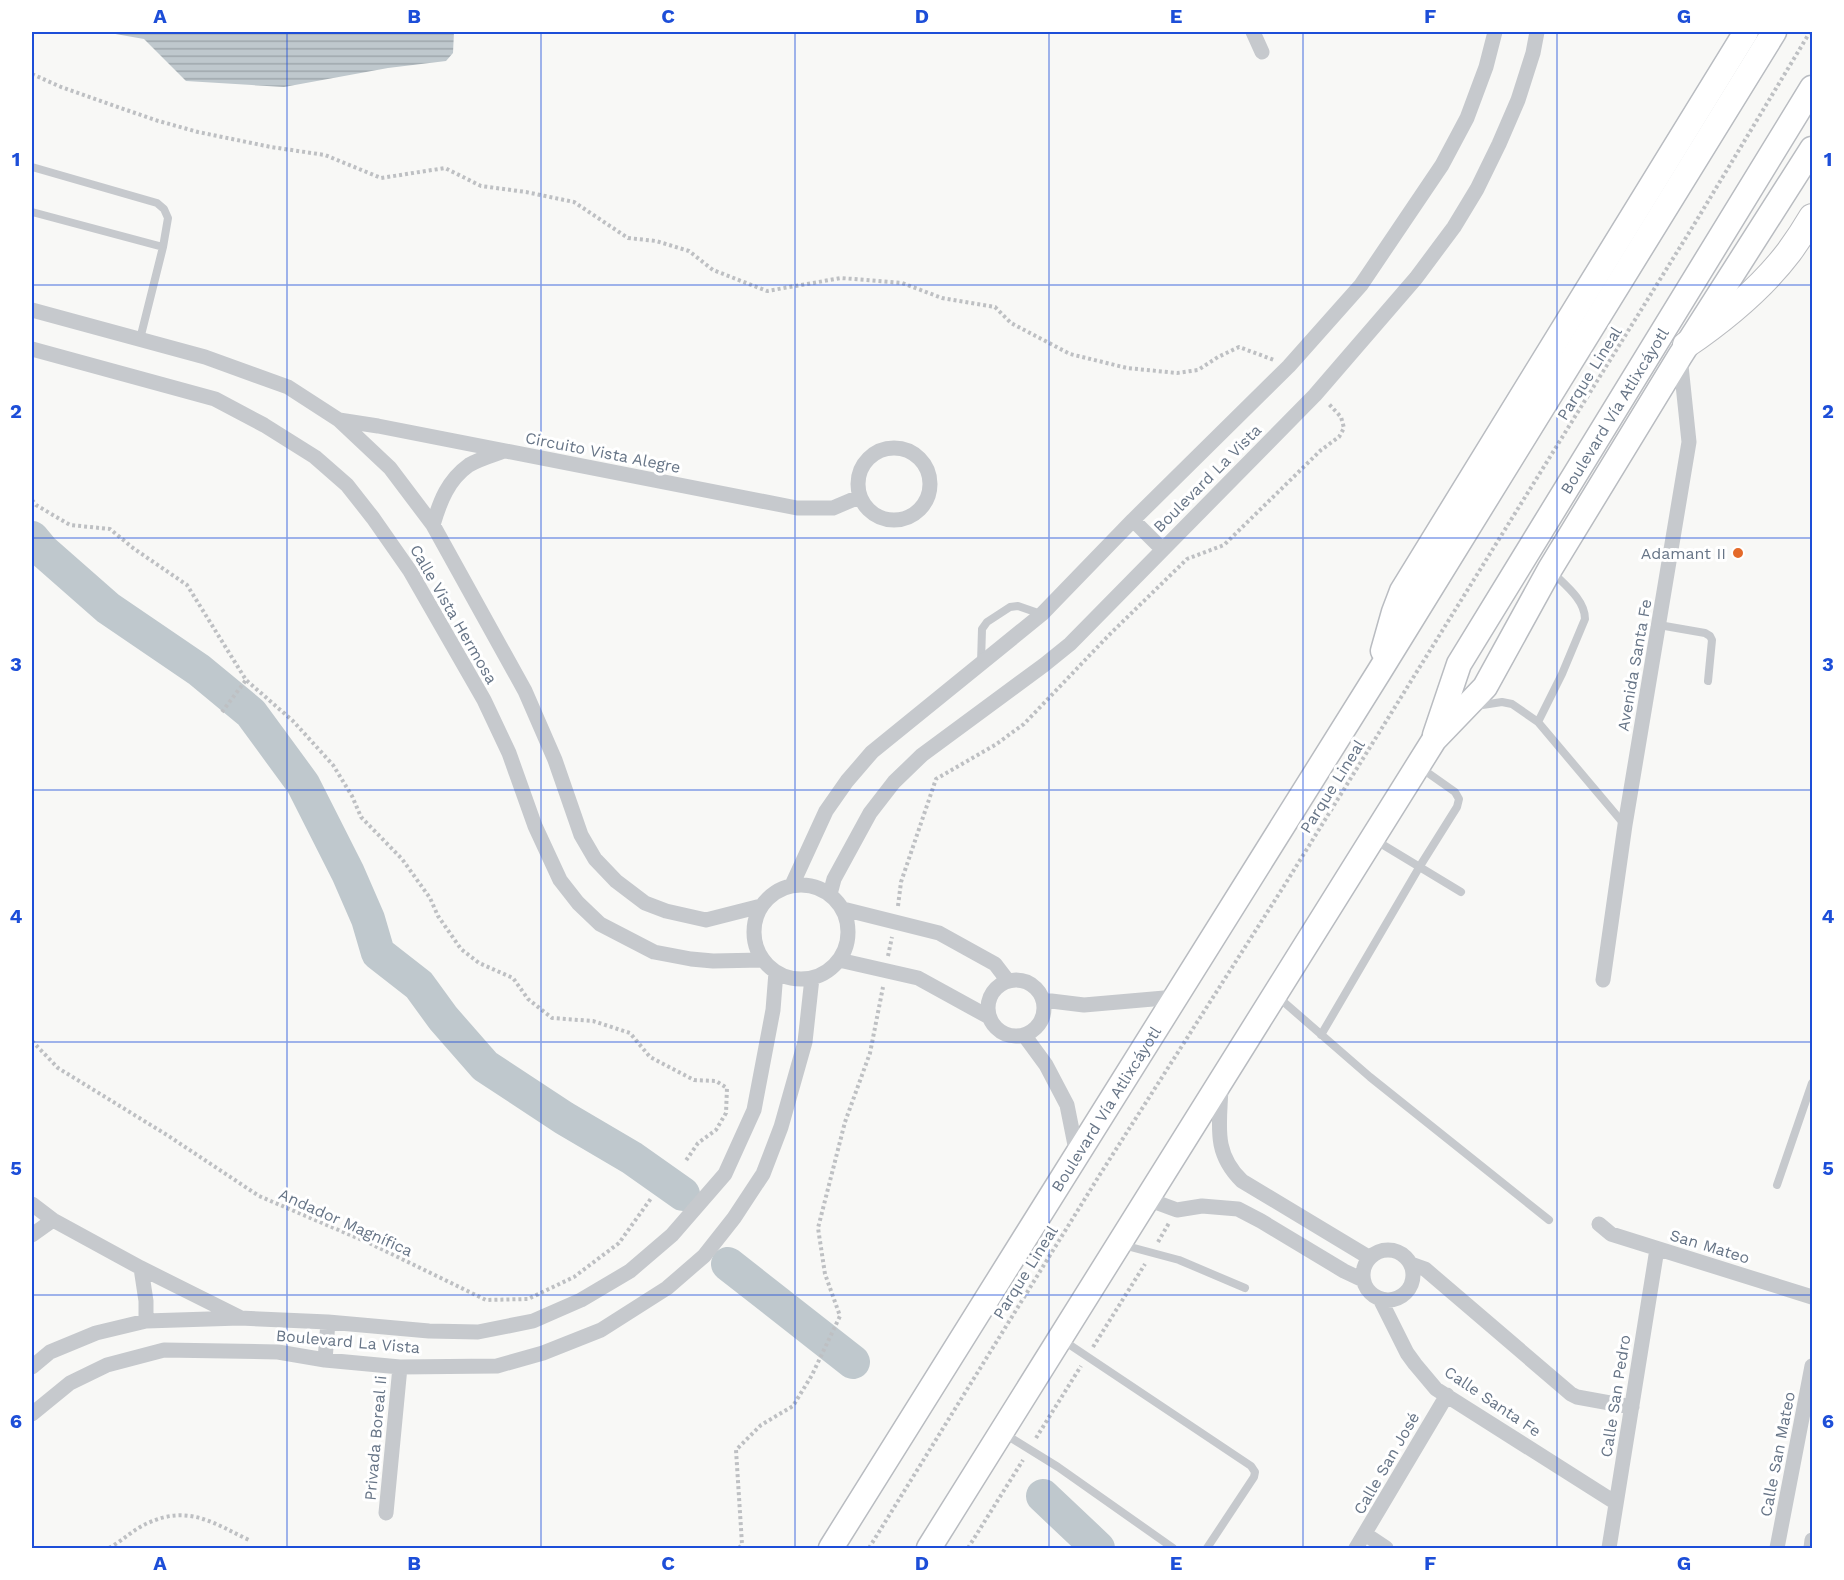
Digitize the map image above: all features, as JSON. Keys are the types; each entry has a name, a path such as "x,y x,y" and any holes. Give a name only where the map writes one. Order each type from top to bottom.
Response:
{"highway":[{"path":"1683,350 1727,315 1768,276 1812,217"}],"main road":[{"name":"Boulevard Vía Atlixcáyotl","path":"1380,672 1387,633 1402,591 1746,32"},
{"name":"Boulevard Vía Atlixcáyotl","path":"831,1548 1380,672 1774,32"},
{"name":"Boulevard Vía Atlixcáyotl","path":"1434,740 1459,664 1812,88"},
{"name":"Boulevard Vía Atlixcáyotl","path":"929,1548 1417,766 1434,740 1485,687 1550,569 1683,350 1812,149"}],"street":[{"path":"1252,32 1262,52"},
{"name":"Boulevard La Vista","path":"792,885 826,812 847,781 872,752 1042,614 1133,520 1289,366 1361,285 1442,165 1467,118 1486,67 1495,32"},
{"name":"Boulevard La Vista","path":"830,894 834,879 870,813 894,782 922,755 1070,644 1315,395 1416,278 1454,227 1477,189 1518,100 1538,32"},
{"name":"Calle Vista Hermosa","path":"32,310 205,357 288,387 339,420 390,468 433,525 525,692 555,760 581,835 595,859 616,881 645,903 666,911 706,920 760,906"},
{"name":"Calle Vista Hermosa","path":"32,349 215,399 264,425 315,457 347,485 410,571 484,700 509,753 535,826 560,880 578,903 600,924 654,952 713,961 762,960"},
{"name":"Avenida Santa Fe","path":"1603,980 1625,825 1689,442 1683,350"},
{"name":"Circuito Vista Alegre","path":"339,420 797,508 833,508 859,497"},
{"path":"894,447 911,451 924,463 931,479 928,497 918,512 903,520 885,520 869,512 859,497 857,479 863,463 876,451 894,447"},
{"path":"433,525 440,499 453,480 470,465 504,451"},
{"path":"1133,520 1162,549"},
{"path":"792,885 812,885 830,894 843,909 849,926 847,944 839,960 827,971 812,978 793,979 776,972 762,960 754,943 754,924 760,906 774,892 792,885"},
{"path":"843,909 939,933 995,964 1008,981"},
{"path":"839,960 918,978 988,1017"},
{"name":"Boulevard La Vista","path":"32,1367 50,1352 96,1333 146,1322 240,1318 328,1322 429,1331 478,1332 533,1321 581,1300 630,1271 672,1235 725,1174 754,1110 774,1010 776,972"},
{"name":"Boulevard La Vista","path":"32,1414 70,1383 107,1365 164,1350 278,1352 325,1360 400,1367 497,1366 543,1353 601,1330 667,1288 704,1256 734,1218 763,1174 781,1127 805,1042 812,978"},
{"path":"1019,980 1029,983 1038,990 1043,1000 1044,1011 1041,1022 1034,1030 1024,1035 1013,1037 1002,1034 988,1017 987,1006 991,995 998,986 1008,981 1019,980"},
{"path":"1043,1000 1084,1005 1176,998"},
{"path":"1024,1035 1046,1065 1067,1105 1077,1155"},
{"path":"1221,1080 1220,1140 1222,1153 1232,1171 1242,1181 1370,1258"},
{"path":"1147,1199 1177,1210 1202,1206 1238,1209 1363,1280"},
{"path":"32,1204 53,1221 240,1318"},
{"path":"32,1235 53,1221"},
{"name":"San Mateo","path":"1599,1224 1611,1234 1812,1297"},
{"name":"Calle San Pedro","path":"1609,1548 1657,1249"},
{"path":"1392,1250 1403,1255 1411,1264 1414,1276 1411,1287 1403,1296 1392,1301 1380,1299 1366,1288 1363,1280 1365,1264 1380,1251 1392,1250"},
{"path":"1411,1264 1425,1269 1577,1398 1632,1407"},
{"path":"141,1268 146,1301 146,1322"},
{"name":"Calle Santa Fe","path":"1380,1299 1415,1364 1436,1389 1617,1503"},
{"path":"325,1360 328,1322"},
{"name":"Calle San Mateo","path":"1777,1548 1812,1366"},
{"name":"Privada Boreal Ii","path":"386,1513 400,1367"},
{"name":"Calle San José","path":"1356,1548 1447,1395"},
{"path":"1365,1534 1386,1548"}],"lane":[{"path":"32,167 157,202 164,209 168,218 163,247 140,339"},
{"path":"32,212 163,247"},
{"path":"1538,722 1562,674 1585,619 1585,611 1581,603 1550,569"},
{"path":"981,664 982,629 987,622 1010,607 1018,606 1042,614"},
{"path":"1659,624 1710,636 1712,640 1708,681"},
{"path":"1465,708 1502,702 1512,704 1538,722 1625,825"},
{"path":"1321,1035 1457,807 1459,799 1455,792 1417,766"},
{"path":"1371,838 1461,892"},
{"path":"1274,994 1370,1077 1549,1220"},
{"path":"1777,1185 1812,1083"},
{"path":"1119,1244 1179,1260 1245,1288"},
{"path":"1060,1339 1251,1466 1255,1472 1254,1477 1207,1548"},
{"path":"1002,1432 1058,1467 1173,1548"}],"path":[{"name":"Parque Lineal","path":"869,1548 1099,1176 1290,876 1689,233 1810,32"},
{"path":"32,74 61,87 155,120 198,132 325,155 381,178 444,168 481,186 574,202 628,238 656,241 688,252 713,270 767,291 841,278 902,283 942,298 995,307 1011,323 1070,354 1127,368 1177,373 1197,370 1239,347 1257,352"},
{"path":"739,1548 742,1544 741,1507 736,1450 761,1425 793,1406 813,1375 840,1316 825,1274 818,1228 845,1122 870,1053 901,882 936,779 994,746 1024,724 1187,559 1224,544 1313,458 1339,437 1344,428 1341,417 1327,403"},
{"path":"32,500 36,505 70,525 110,529 133,548 187,585 246,680 293,721 333,765 352,796 361,817 402,859 430,898 438,916 461,949 479,963 513,978 528,999 552,1018 593,1021 630,1033 650,1057 694,1080 716,1081 727,1088 726,1113 721,1122 716,1130 698,1143 685,1162"},
{"path":"222,712 246,680"},
{"name":"Andador Magnífica","path":"32,1041 58,1068 167,1135 259,1196 369,1244 486,1300 528,1299 574,1277 619,1243 652,1197"},
{"path":"968,1548 1177,1210"},
{"path":"109,1548 148,1523 175,1514 203,1518 251,1541"}],"shaded area":[{"path":"104,32 454,32 453,53 446,61 388,68 284,87 186,81 144,39"}],"waterway":[{"path":"32,538 42,550 108,608 199,670 251,713 303,784 348,873 368,919 378,953 419,985 443,1018 485,1066 564,1118 632,1158 683,1194"},
{"path":"728,1264 853,1362"},
{"path":"1043,1496 1098,1548"}],"place":[{"name":"Adamant II","path":"1738,553"}]}
